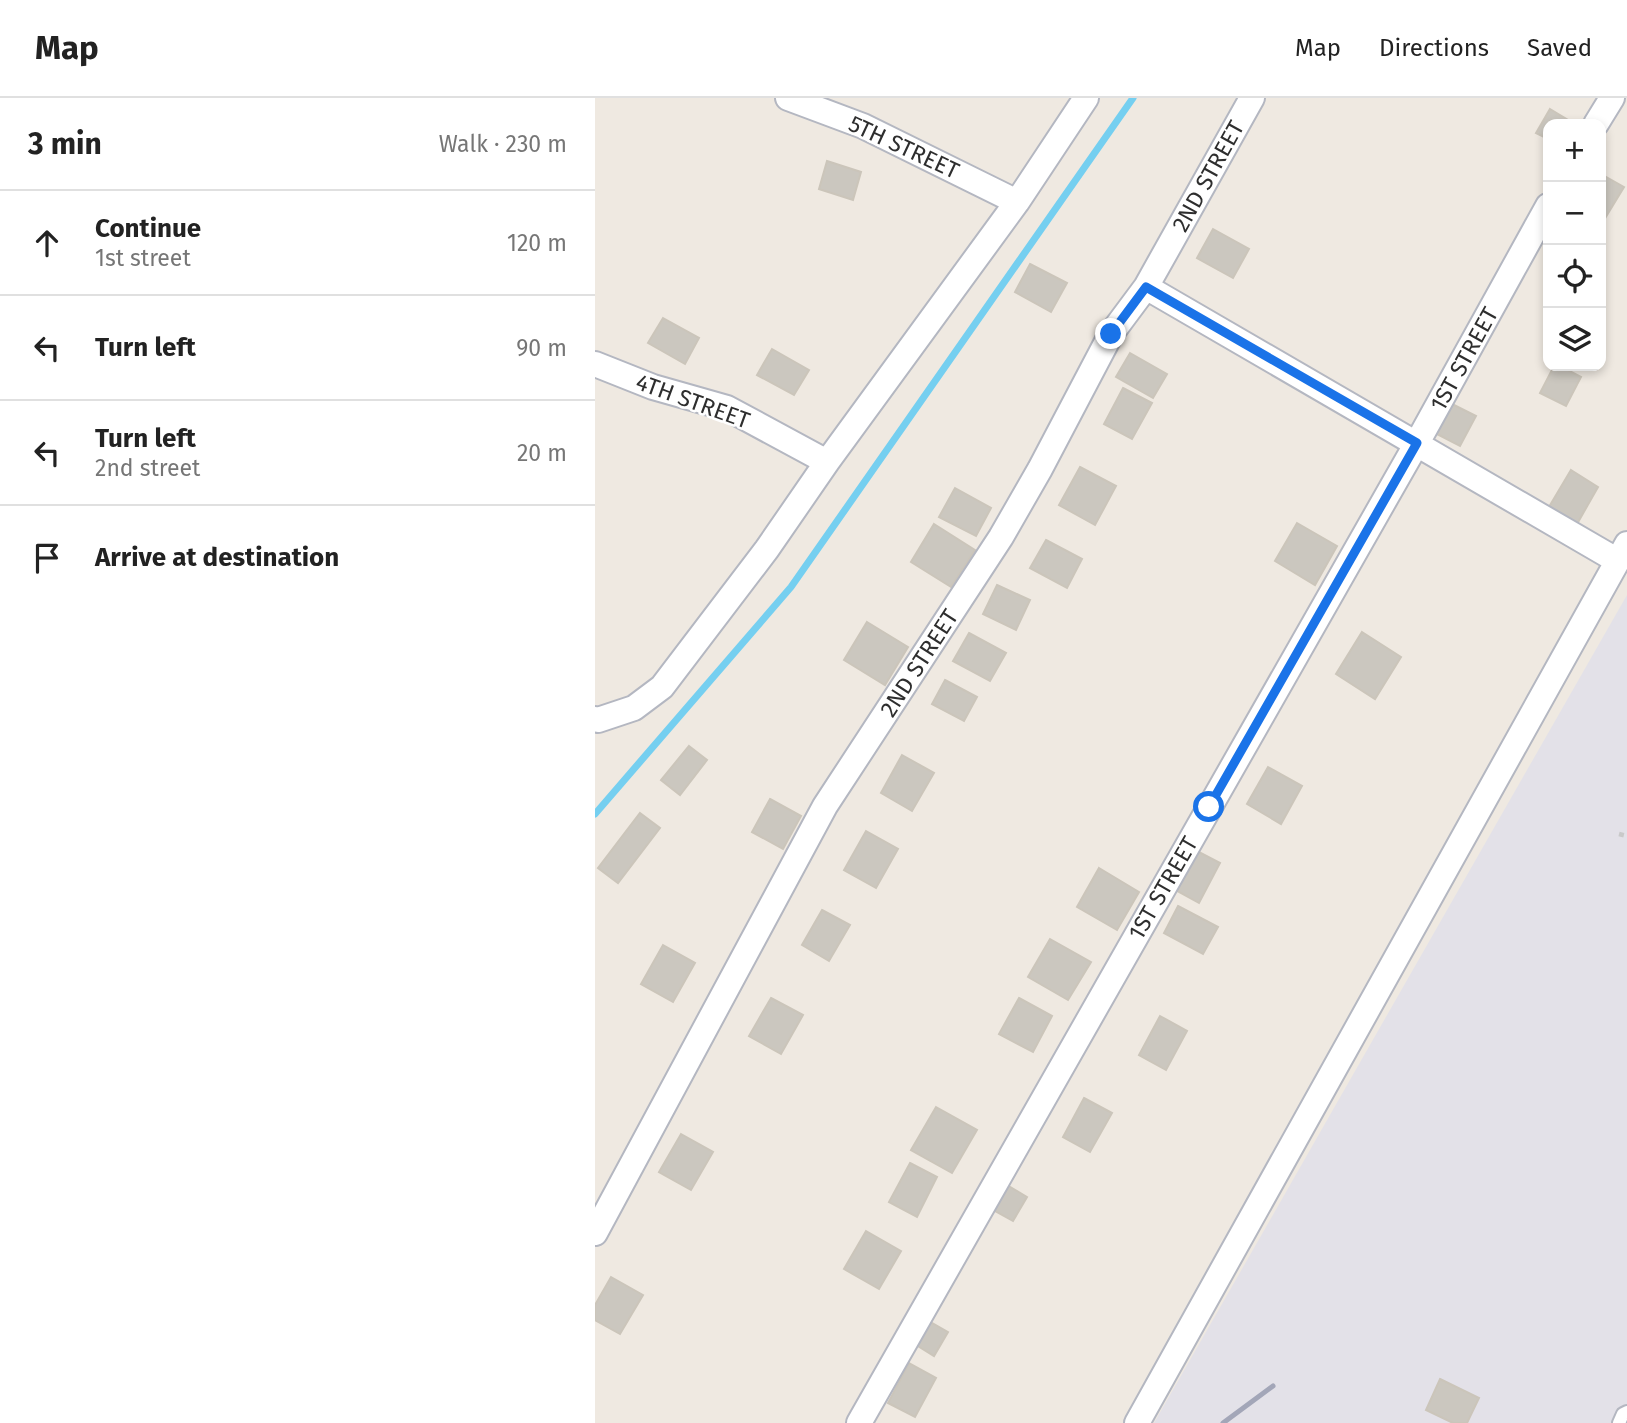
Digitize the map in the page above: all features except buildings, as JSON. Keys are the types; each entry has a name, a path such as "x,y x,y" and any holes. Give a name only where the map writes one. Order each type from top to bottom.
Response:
{"street":[{"name":"5TH STREET","path":"788,98 863,126 1017,202"},
{"path":"595,719 634,708 662,687 767,550 827,462 1017,202 1086,98"},
{"name":"2ND STREET","path":"595,1233 825,806 1000,537 1040,469 1111,334 1146,287 1252,98"},
{"path":"1600,119 1612,98"},
{"name":"1ST STREET","path":"859,1423 1417,443 1543,215"},
{"path":"1137,1423 1622,552 1417,443 1146,287"},
{"name":"4TH STREET","path":"595,364 653,387 727,408 827,462"}],"lane":[{"path":"1619,1423 1627,1412"}],"path":[{"path":"1619,834 1627,836"}],"shaded area":[{"path":"1627,595 1627,1423 1154,1423"}],"waterway":[{"path":"595,814 791,587 1133,98"}],"railway":[{"path":"1223,1423 1273,1386"}],"route":[{"path":"1111,334 1146,287 1417,443 1209,807"}]}
